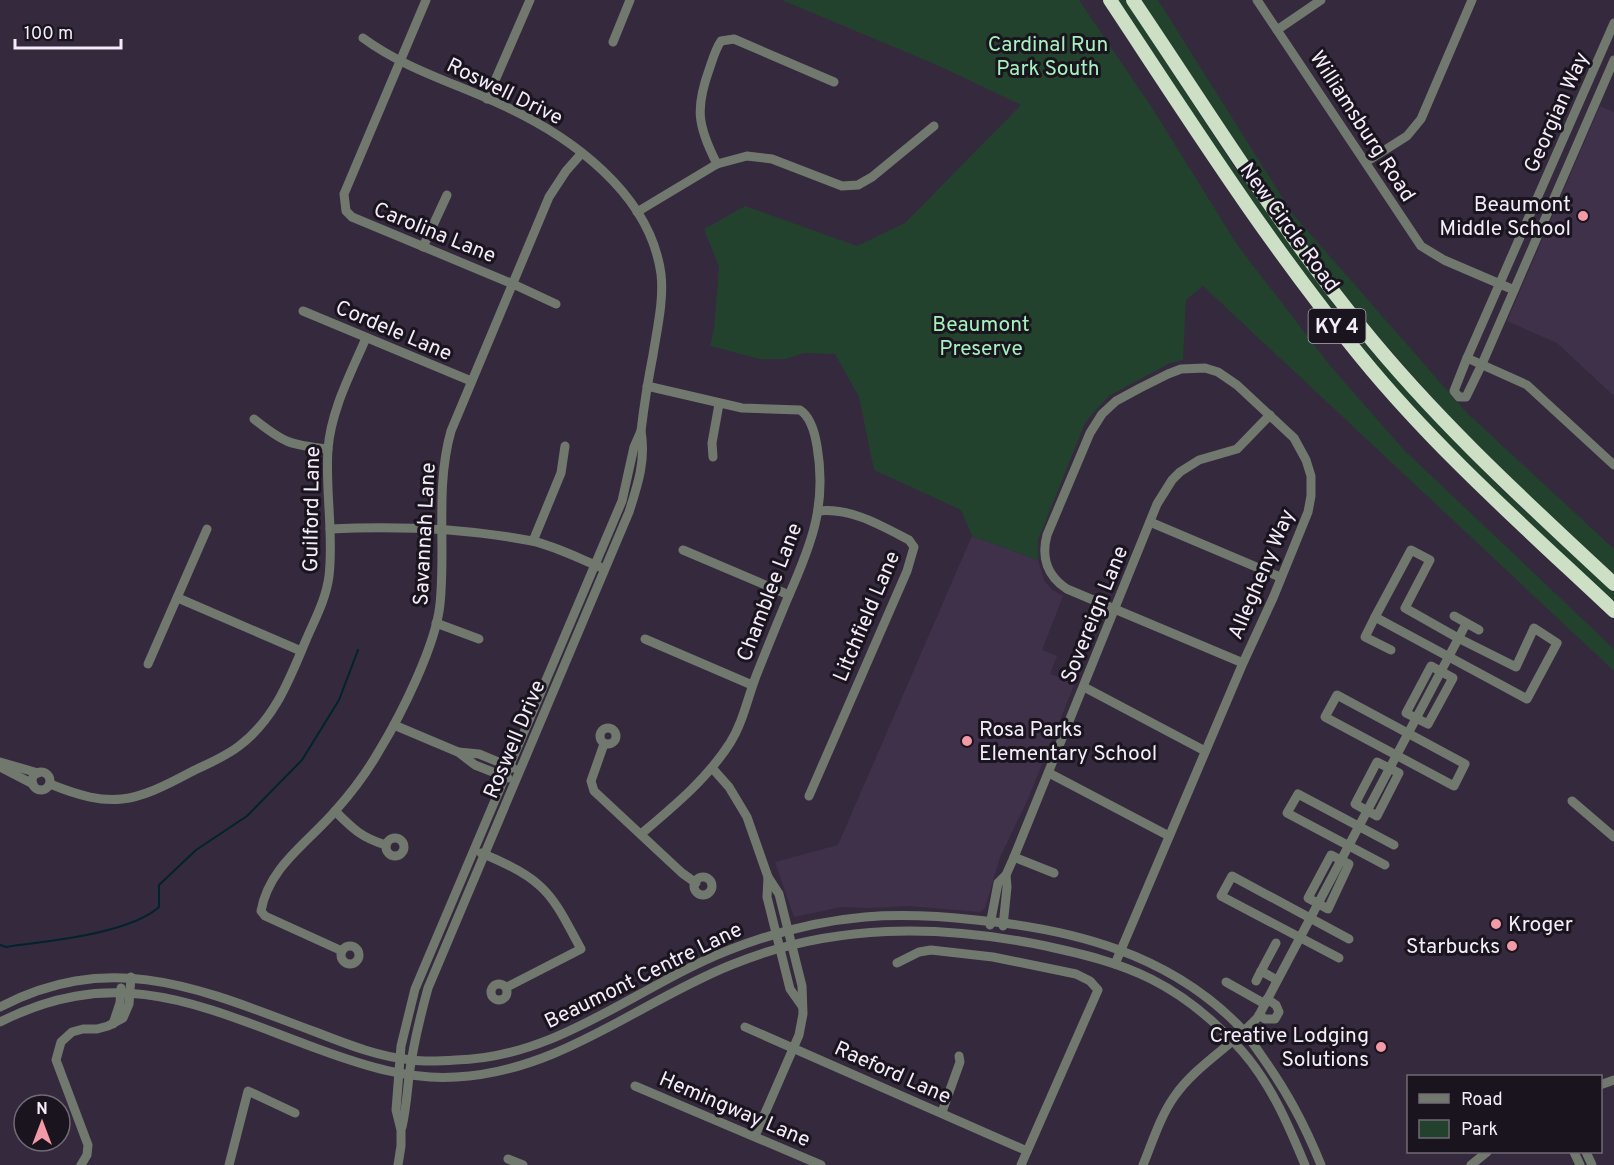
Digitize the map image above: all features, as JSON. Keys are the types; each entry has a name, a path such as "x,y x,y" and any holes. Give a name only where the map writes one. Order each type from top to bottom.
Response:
{"highway":[{"name":"New Circle Road","path":"1110,0 1267,234 1312,296 1362,358 1462,466 1511,515 1614,610"},
{"name":"New Circle Road","path":"1133,0 1256,184 1311,262 1363,329 1495,473 1614,584"}],"street":[{"name":"Carolina Lane","path":"426,0 344,194 345,208 352,217 556,304"},
{"path":"488,99 530,0"},
{"path":"614,42 630,0"},
{"name":"Williamsburg Road","path":"1257,0 1421,246 1444,260 1514,290"},
{"path":"1278,30 1321,0"},
{"path":"1366,162 1407,136 1421,119 1472,0"},
{"name":"Georgian Way","path":"1614,23 1467,358 1454,392 1459,397 1466,397 1482,364 1614,60"},
{"name":"Roswell Drive","path":"363,38 400,61 524,116 581,154 617,185 637,212 653,246 661,274 661,305 641,431 634,447 622,501 416,989 404,1031 398,1074 396,1110 401,1130"},
{"path":"717,164 705,140 699,109 701,92 721,41 734,39 834,82"},
{"path":"1570,125 1583,130"},
{"path":"637,212 717,164 747,156 765,158 842,186 858,185 872,177 934,126"},
{"name":"Savannah Lane","path":"342,951 265,916 261,911 267,892 289,856 335,811 378,754 394,724 432,638 440,605 444,467 447,444 471,381 549,197 566,171 581,154"},
{"path":"423,247 447,195"},
{"name":"Cordele Lane","path":"303,311 471,381"},
{"name":"Guilford Lane","path":"50,784 81,797 106,800 127,799 159,789 228,753 252,735 273,710 287,686 320,610 329,577 328,448 339,403 366,338"},
{"path":"1467,358 1527,385 1614,465"},
{"name":"Allegheny Way","path":"1115,963 1273,597 1308,512 1311,496 1311,476 1306,460 1294,438 1218,372 1199,368 1181,369 1116,401 1102,414 1090,433 1047,535 1044,551 1047,567 1059,584 1243,663"},
{"name":"Chamblee Lane","path":"641,834 713,769 740,726 752,685 807,555 818,512 820,481 818,453 813,432 806,414 797,409 771,410 719,404 647,386"},
{"path":"713,457 712,443 719,404"},
{"name":"Sovereign Lane","path":"1001,937 1007,887 1006,875 1164,491 1180,472 1198,460 1237,449 1270,415"},
{"path":"254,419 279,439 296,445 328,448"},
{"name":"Roswell Drive","path":"401,1130 406,1111 417,1028 428,988 637,488 644,450 641,431"},
{"path":"533,541 561,473 565,446"},
{"name":"Litchfield Lane","path":"809,796 907,571 914,547 909,540 857,516 834,510 818,512"},
{"path":"1150,522 1280,577"},
{"path":"330,529 384,526 443,529 533,541 605,569"},
{"path":"148,664 207,529"},
{"path":"683,550 789,595"},
{"path":"1375,617 1527,699 1557,643 1534,628 1516,667 1405,608 1430,560 1411,550 1375,617 1365,637 1391,650"},
{"path":"178,598 301,651"},
{"path":"1454,616 1479,630"},
{"path":"436,623 479,639"},
{"path":"1441,671 1466,624"},
{"path":"645,639 752,685"},
{"path":"1431,666 1453,678 1428,724 1416,718 1406,713 1431,666"},
{"path":"1084,687 1205,751"},
{"path":"1337,695 1408,733 1465,764 1455,786 1325,717 1337,695"},
{"path":"1389,769 1416,718"},
{"path":"394,724 458,752 475,765 516,782"},
{"path":"604,744 591,780 592,788 682,873 696,883"},
{"path":"458,752 479,754 520,771"},
{"name":"Guilford Lane","path":"0,762 38,773 44,772 49,776 50,784"},
{"path":"1377,762 1399,773 1377,816 1367,811 1355,804 1377,762"},
{"name":"Guilford Lane","path":"0,767 41,790 50,784"},
{"path":"713,769 729,786 747,817 768,877 779,894 802,986 799,1035 755,1136"},
{"path":"33,784 34,776 38,773"},
{"path":"1049,773 1169,836"},
{"path":"1385,865 1287,813 1298,794 1394,845"},
{"path":"1572,801 1614,837"},
{"path":"335,811 359,834 386,845"},
{"path":"1341,860 1367,811"},
{"path":"474,850 513,868 540,886 558,908 581,949 507,987"},
{"path":"1331,855 1341,860 1349,864 1328,909 1308,898 1331,855"},
{"path":"1014,857 1054,873"},
{"name":"Sovereign Lane","path":"987,935 995,892 1000,879 1006,875"},
{"path":"1339,958 1221,896 1232,876 1349,939"},
{"path":"768,877 767,897 790,989 802,1006"},
{"path":"1143,1165 1173,1099 1193,1075 1244,1032 1258,1015 1318,903"},
{"name":"Beaumont Centre Lane","path":"0,1007 32,992 57,984 97,978 127,977 157,980 192,988 353,1046 400,1058 465,1060 490,1058 509,1055 533,1047 710,958 776,934 837,921 888,916 937,916 1003,922 1068,933 1121,950 1151,963 1204,995 1244,1032 1287,1093 1304,1123 1320,1165"},
{"name":"Beaumont Centre Lane","path":"0,1022 57,999 98,993 153,994 189,1002 344,1058 398,1074 454,1077 503,1071 558,1053 701,978 780,948 845,935 888,931 923,930 987,935 1115,963 1149,978 1181,997 1232,1041 1250,1061 1274,1097 1305,1165"},
{"path":"1256,981 1276,943"},
{"path":"897,963 920,952 931,951 993,957 1076,974 1090,981 1098,990 1021,1165"},
{"path":"1262,968 1279,976"},
{"path":"81,1165 87,1155 88,1145 56,1060 61,1042 72,1032 97,1029 113,1023 126,992 127,977"},
{"path":"1226,982 1276,1005 1279,1012 1275,1019 1265,1019 1258,1015"},
{"name":"Raeford Lane","path":"745,1027 1027,1151"},
{"path":"942,1112 960,1062 959,1056"},
{"name":"Hemingway Lane","path":"635,1086 821,1165"},
{"path":"229,1165 248,1091 295,1113"},
{"path":"398,1165 401,1130"},
{"path":"1471,1165 1485,1153"},
{"path":"508,1159 523,1165"}],"shaded area":[{"name":"Beaumont Middle School","path":"1600,106 1614,112 1614,396 1557,343 1507,321"},
{"name":"Rosa Parks Elementary School","path":"972,536 1038,560 1044,580 1051,589 1063,596 1042,650 1057,656 1050,674 1075,683 1028,799 1000,857 985,908 980,912 908,906 841,907 794,917 775,862 838,845"}],"green space":[{"name":"Beaumont Preserve","path":"782,0 1079,0 1154,111 1238,246 1332,368 1404,450 1614,649 1614,671 1203,286 1186,300 1183,360 1170,363 1109,396 1085,423 1038,540 1038,560 972,536 961,510 874,470 859,397 835,354 804,353 786,359 760,359 710,346 714,329 719,267 704,229 745,206 857,246 905,223 1021,105 939,66"},
{"path":"1115,0 1125,0 1237,171 1348,325 1426,412 1507,494 1614,593 1614,605 1440,437 1406,402 1343,329 1312,290 1254,208"},
{"path":"1141,0 1158,0 1292,213 1467,413 1614,549 1614,575 1484,451 1422,387 1364,319 1276,202"}],"waterway":[{"path":"0,945 6,947 43,942 108,930 128,924 159,907 159,885 196,850 247,816 302,760 339,700 358,650"}],"place":[{"name":"Beaumont Middle School","path":"1583,216"},
{"name":"Rosa Parks Elementary School","path":"967,741"},
{"name":"Kroger","path":"1496,924"},
{"name":"Starbucks","path":"1512,946"},
{"name":"Creative Lodging Solutions","path":"1381,1047"}],"park label":[{"name":"Cardinal Run Park South","path":"1048,56"}]}
